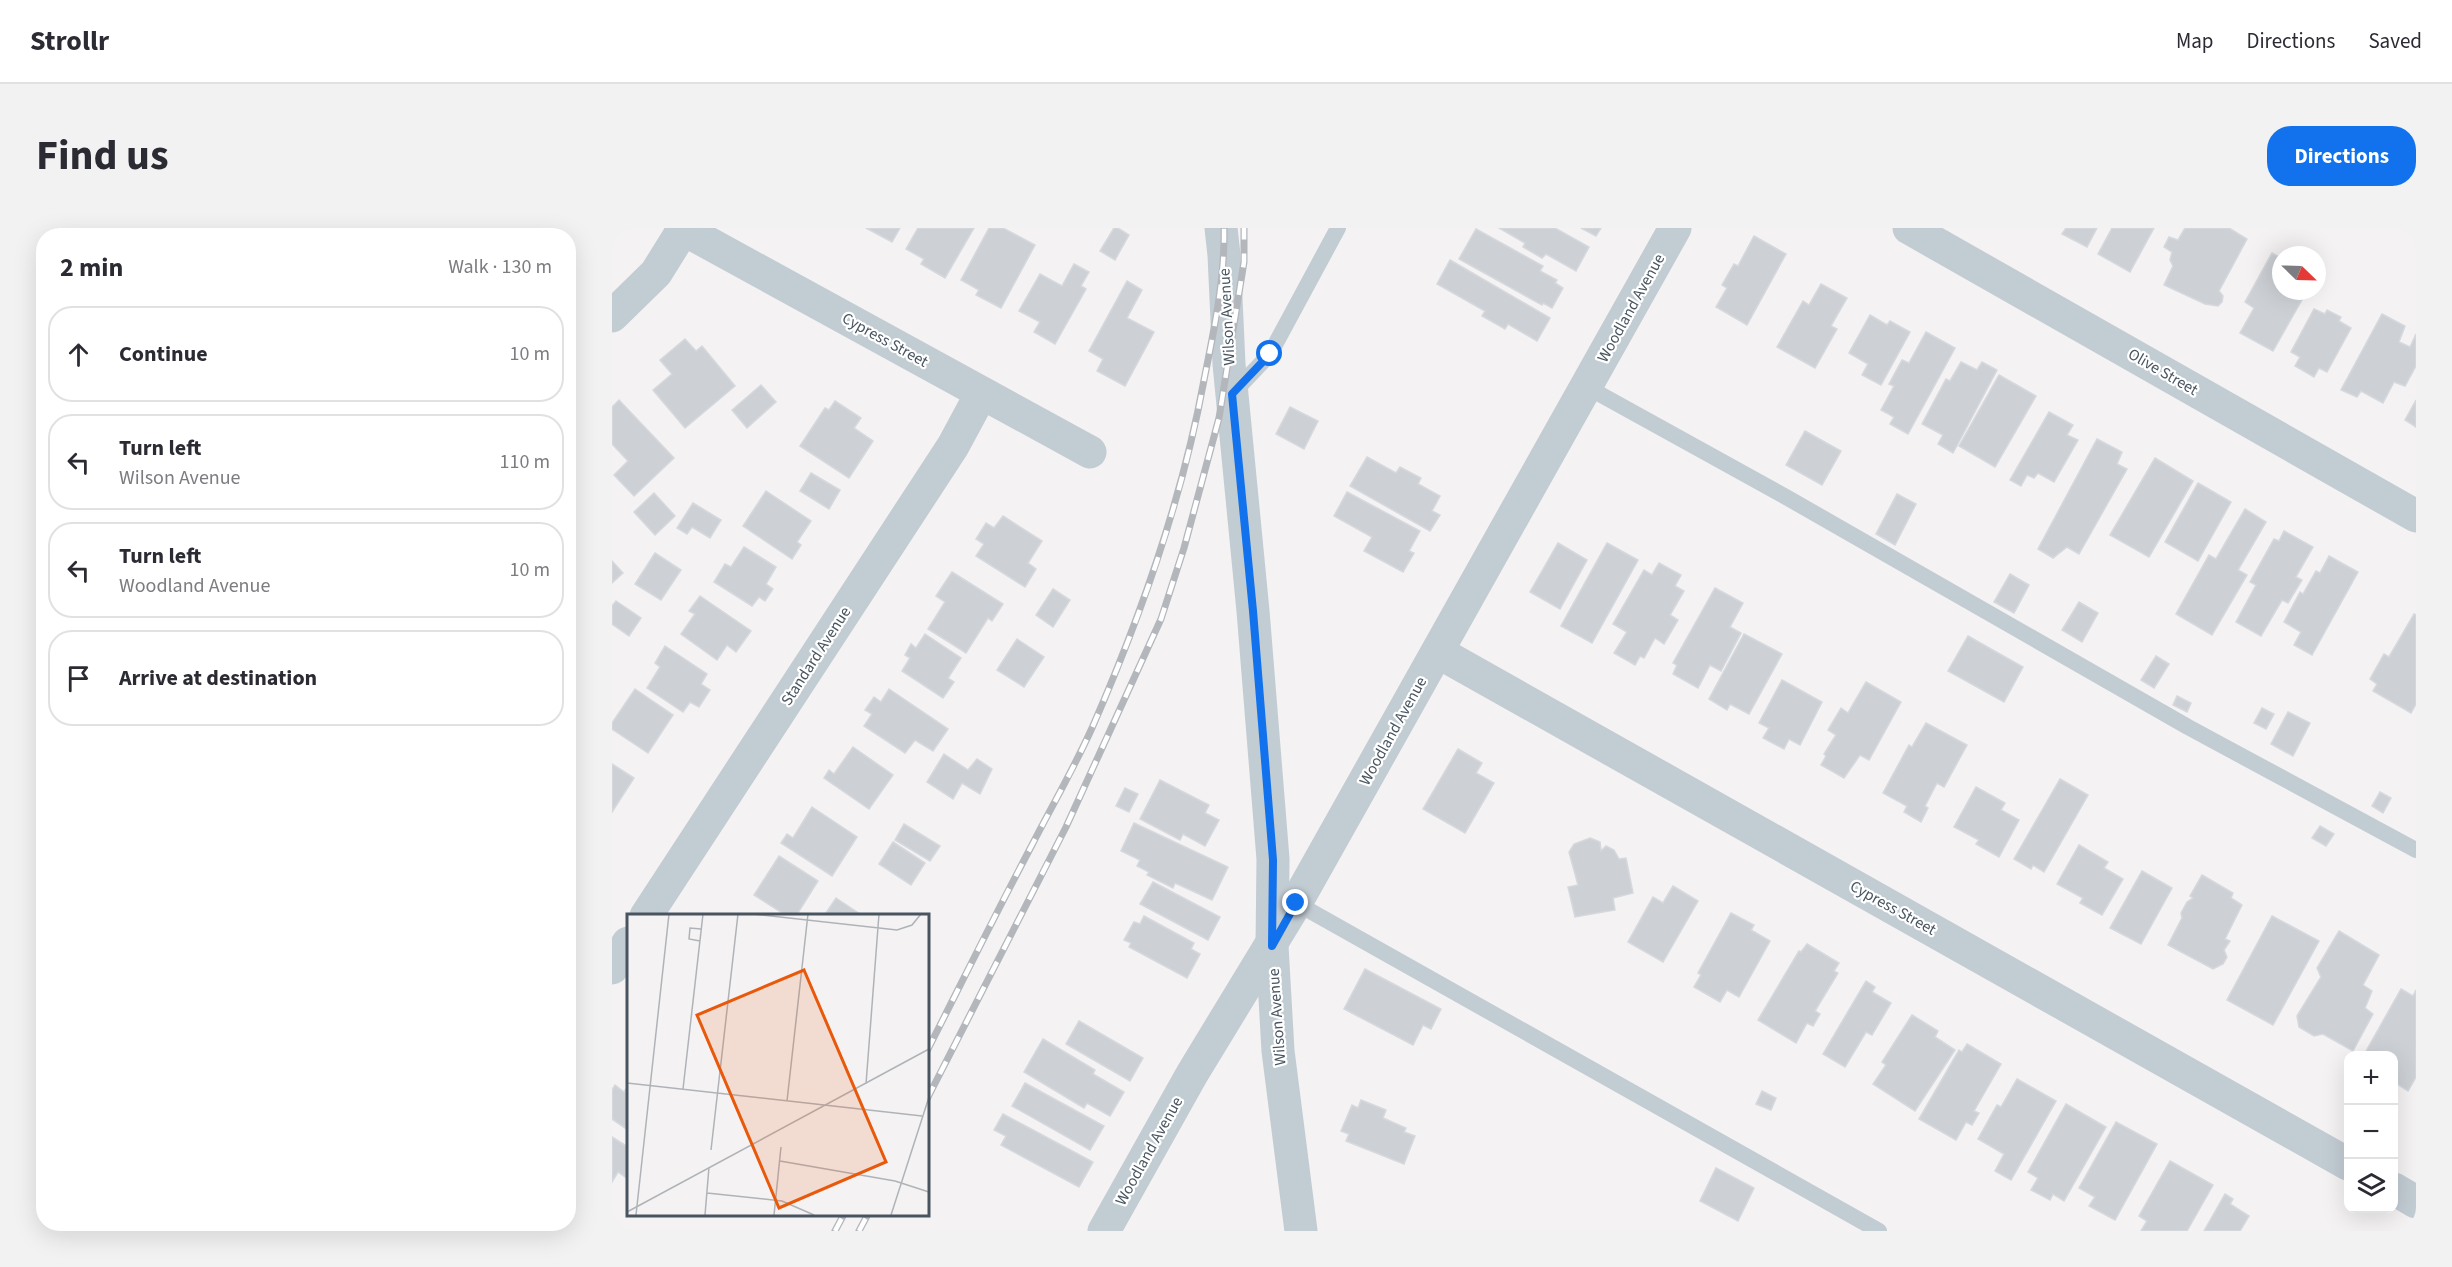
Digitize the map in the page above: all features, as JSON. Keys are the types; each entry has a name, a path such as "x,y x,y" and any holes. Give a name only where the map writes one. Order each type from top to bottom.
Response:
{"street":[{"path":"612,316 656,273 682,228"},
{"name":"Cypress Street","path":"682,228 1090,452"},
{"name":"Wilson Avenue","path":"1221,228 1232,394 1253,611 1273,860 1272,946 1278,1051 1301,1231"},
{"name":"Woodland Avenue","path":"1104,1231 1192,1074 1272,946 1676,228"},
{"name":"Olive Street","path":"1909,228 2416,516"},
{"name":"Standard Avenue","path":"647,914 947,456 981,394"},
{"name":"Cypress Street","path":"1438,652 2344,1161"},
{"path":"612,968 627,945"},
{"path":"2398,1191 2416,1202"}],"lane":[{"path":"1232,394 1270,354 1338,228"},
{"path":"1587,387 1786,497 2188,727 2416,850"},
{"path":"1296,903 1879,1231"}],"building":[{"path":"866,228 900,228 892,242"},
{"path":"918,228 974,228 945,278 921,264 924,259 906,249"},
{"path":"989,228 1003,228 1035,245 1001,308 976,295 979,290 961,280"},
{"path":"1114,228 1129,235 1115,260 1100,251"},
{"path":"1499,228 1555,228 1589,247 1576,271 1546,254 1542,258 1523,247 1525,243"},
{"path":"1581,228 1601,228 1596,236"},
{"path":"2066,228 2097,228 2087,247 2062,234"},
{"path":"2112,228 2154,228 2130,272 2098,254"},
{"path":"2185,228 2229,228 2247,239 2219,291 2223,296 2218,306 2205,304 2164,285 2173,266 2170,260 2172,252 2164,247 2169,237 2178,240"},
{"path":"1476,229 1543,266 1540,271 1557,280 1555,283 1563,288 1552,308 1543,303 1542,305 1459,259"},
{"path":"1754,236 1786,254 1747,325 1716,307 1727,288 1722,285 1734,264 1738,266"},
{"path":"2272,253 2272,300 2302,300 2273,351 2240,333 2254,308 2245,302"},
{"path":"1450,260 1550,318 1537,341 1508,324 1505,329 1482,316 1485,311 1437,284"},
{"path":"1074,264 1089,272 1081,286 1086,289 1055,344 1034,332 1040,322 1019,311 1040,274 1062,286"},
{"path":"1127,281 1142,290 1127,318 1154,332 1125,386 1097,371 1103,359 1089,351"},
{"path":"1821,284 1847,298 1831,326 1837,329 1815,368 1777,347 1803,301 1809,305"},
{"path":"2314,309 2325,314 2327,310 2341,317 2339,321 2351,328 2327,372 2319,368 2314,377 2295,366 2300,357 2291,352"},
{"path":"2382,314 2405,326 2399,342 2410,347 2416,334 2416,366 2405,386 2394,382 2383,403 2361,391 2357,397 2341,390"},
{"path":"1870,315 1887,325 1890,321 1910,332 1881,385 1862,375 1868,364 1849,353"},
{"path":"1926,332 1955,348 1908,434 1890,424 1894,417 1881,410 1894,386 1889,384 1902,360 1909,363"},
{"path":"685,339 696,351 702,346 735,386 685,428 653,390 672,374 660,360"},
{"path":"1961,362 1977,370 1982,362 1997,370 1953,453 1938,444 1943,435 1922,424 1946,379 1950,381"},
{"path":"1999,375 2036,396 1995,467 1959,446"},
{"path":"761,385 776,402 747,428 732,410"},
{"path":"619,400 674,458 634,496 614,475 628,461 612,444 612,407"},
{"path":"2416,400 2416,427 2405,420"},
{"path":"835,401 861,418 854,428 873,441 849,478 800,446 825,408 829,410"},
{"path":"1290,407 1318,421 1304,449 1276,434"},
{"path":"2049,412 2073,425 2067,435 2078,440 2054,482 2038,473 2034,478 2027,475 2021,486 2010,480"},
{"path":"1805,431 1841,451 1822,485 1786,465"},
{"path":"2097,439 2122,452 2117,464 2127,469 2079,554 2067,547 2053,558 2038,549"},
{"path":"1367,457 1396,473 1400,467 1421,478 1418,484 1440,496 1432,511 1440,515 1430,531 1350,486"},
{"path":"2155,458 2193,481 2149,557 2110,535"},
{"path":"811,473 840,490 829,509 800,491"},
{"path":"2198,483 2231,502 2198,561 2165,542"},
{"path":"766,491 811,521 797,542 801,545 792,559 743,526"},
{"path":"1347,492 1420,531 1409,551 1414,553 1403,572 1364,551 1372,537 1334,516"},
{"path":"654,493 675,516 655,535 634,512"},
{"path":"1897,494 1916,504 1895,545 1876,534"},
{"path":"693,503 721,520 710,538 692,527 687,534 677,528"},
{"path":"2245,509 2266,522 2238,570 2247,575 2212,635 2176,614 2209,555 2216,559"},
{"path":"1003,516 1042,541 1028,563 1036,569 1025,587 976,556 984,544 976,539 986,523 994,528"},
{"path":"2284,531 2313,547 2296,577 2302,580 2288,603 2282,600 2261,636 2236,622 2256,585 2250,582 2274,539 2279,541"},
{"path":"1558,543 1587,560 1560,609 1530,592"},
{"path":"1607,543 1638,560 1592,643 1561,626"},
{"path":"744,547 776,567 766,584 773,589 765,601 759,597 752,606 714,582 725,564 731,567"},
{"path":"655,553 681,570 661,600 635,584"},
{"path":"2329,556 2358,572 2312,655 2294,645 2301,632 2284,622 2300,592 2303,594 2316,571 2320,573"},
{"path":"612,561 623,573 612,583"},
{"path":"1659,563 1681,575 1675,586 1684,591 1670,615 1678,620 1664,644 1655,638 1644,658 1640,656 1635,665 1614,653 1627,632 1613,624 1644,570 1652,575"},
{"path":"952,572 1003,604 992,621 988,618 966,653 928,629 945,602 936,596"},
{"path":"2010,574 2029,585 2014,613 1994,602"},
{"path":"1715,588 1743,603 1730,627 1741,633 1721,671 1710,665 1698,688 1673,674 1677,665 1673,663"},
{"path":"1053,589 1070,600 1053,627 1036,615"},
{"path":"700,596 751,631 736,652 727,645 717,660 681,634 695,614 689,611"},
{"path":"616,601 641,618 629,636 612,624 612,606"},
{"path":"2079,602 2098,613 2082,642 2062,630"},
{"path":"2414,614 2416,615 2416,704 2411,713 2373,691 2377,684 2370,679 2384,654 2389,657"},
{"path":"925,634 961,658 948,678 954,682 943,698 902,671 910,658 905,655 911,644 916,648"},
{"path":"1744,634 1782,654 1749,714 1730,704 1727,710 1709,699"},
{"path":"1968,636 2023,667 2004,702 1948,671"},
{"path":"1017,639 1044,657 1024,687 997,670"},
{"path":"665,646 707,674 701,684 710,690 699,707 690,702 683,712 647,688 660,667 655,663"},
{"path":"2156,656 2169,664 2154,688 2141,680"},
{"path":"1782,680 1822,702 1800,745 1789,739 1784,749 1763,738 1769,728 1759,723"},
{"path":"1866,682 1901,702 1869,760 1860,755 1844,778 1821,765 1826,756 1824,754 1836,735 1828,730 1841,708 1848,713"},
{"path":"635,689 673,715 648,753 612,729 612,723"},
{"path":"889,689 948,729 933,751 915,740 905,753 864,726 872,714 865,710 874,697 881,702"},
{"path":"2177,696 2191,703 2187,712 2173,705"},
{"path":"2262,708 2274,714 2266,729 2254,723"},
{"path":"2288,712 2310,723 2293,756 2271,744"},
{"path":"1926,723 1967,745 1944,787 1937,783 1925,806 1928,808 1921,822 1904,812 1907,806 1883,793 1909,745 1912,747"},
{"path":"853,747 893,775 869,809 824,778 829,770 834,774"},
{"path":"1458,749 1482,763 1476,773 1494,783 1465,833 1423,809"},
{"path":"944,754 968,770 977,759 992,769 980,794 962,783 953,799 927,782"},
{"path":"612,764 634,778 612,812"},
{"path":"2060,779 2088,795 2044,872 2033,865 2031,869 2014,859"},
{"path":"1160,780 1209,805 1205,813 1219,820 1205,846 1183,834 1180,840 1140,819"},
{"path":"1976,787 2005,803 2001,810 2019,820 1999,857 1976,844 1979,840 1954,827"},
{"path":"1125,788 1138,794 1129,812 1116,806"},
{"path":"2380,792 2391,798 2383,813 2372,806"},
{"path":"812,807 857,837 832,876 781,843 787,834 793,838"},
{"path":"1134,823 1228,867 1212,900 1175,883 1173,888 1147,875 1149,872 1137,866 1140,860 1121,851"},
{"path":"904,824 940,846 930,861 895,840"},
{"path":"2320,826 2334,834 2326,846 2312,838"},
{"path":"1590,838 1600,842 1601,851 1606,846 1614,850 1619,859 1626,858 1633,893 1613,898 1615,910 1575,917 1568,887 1578,885 1569,852 1574,844"},
{"path":"893,842 925,863 911,885 879,864"},
{"path":"2079,845 2108,862 2104,868 2123,879 2102,915 2080,903 2083,898 2057,884"},
{"path":"779,856 818,881 797,914 784,914 754,895"},
{"path":"2142,871 2172,888 2141,944 2110,928"},
{"path":"2202,875 2233,893 2231,898 2242,905 2225,939 2230,941 2224,950 2227,957 2223,964 2213,969 2168,945 2182,918 2181,913 2187,902 2193,898 2190,896"},
{"path":"1153,882 1220,917 1208,940 1140,904"},
{"path":"1673,886 1698,901 1663,962 1628,942 1653,897 1663,903"},
{"path":"836,898 860,914 825,914"},
{"path":"1731,913 1754,925 1751,930 1770,941 1739,997 1727,990 1720,1002 1694,987 1701,975 1698,973"},
{"path":"1144,916 1194,943 1191,949 1200,954 1187,978 1129,947 1131,943 1124,940 1134,922 1140,924"},
{"path":"2272,916 2319,941 2273,1025 2227,1000"},
{"path":"2339,931 2379,955 2363,985 2372,991 2365,1008 2373,1014 2353,1051 2323,1034 2314,1036 2299,1027 2297,1016 2321,977 2317,968"},
{"path":"1807,944 1839,963 1834,971 1838,973 1815,1011 1820,1014 1813,1026 1807,1023 1796,1043 1758,1020 1799,951 1801,952"},
{"path":"1365,969 1441,1009 1431,1029 1423,1025 1413,1045 1344,1009"},
{"path":"1866,981 1875,987 1872,992 1891,1003 1872,1035 1866,1032 1845,1067 1823,1054"},
{"path":"2401,989 2413,996 2416,990 2416,1077 2408,1091 2398,1085 2398,1051 2366,1051"},
{"path":"1912,1015 1938,1031 1935,1037 1955,1050 1915,1111 1873,1084 1886,1065 1882,1062"},
{"path":"1079,1021 1143,1058 1130,1081 1066,1044"},
{"path":"1043,1039 1095,1070 1093,1074 1124,1092 1110,1116 1087,1103 1084,1108 1024,1072"},
{"path":"1967,1044 2001,1064 1974,1111 1979,1113 1972,1125 1966,1122 1956,1140 1919,1119 1959,1050 1962,1052"},
{"path":"2017,1079 2056,1101 2011,1180 1995,1171 2004,1154 1978,1139 1997,1105 2001,1107"},
{"path":"1025,1083 1104,1126 1090,1150 1012,1106"},
{"path":"615,1085 624,1092 627,1088 627,1129 612,1119 612,1090"},
{"path":"1762,1091 1776,1098 1771,1110 1756,1104"},
{"path":"1361,1100 1386,1110 1383,1118 1406,1128 1404,1132 1415,1136 1404,1164 1346,1141 1349,1134 1341,1131 1352,1105 1358,1108"},
{"path":"2066,1104 2106,1127 2064,1201 2053,1194 2050,1200 2031,1190 2038,1178 2028,1172"},
{"path":"1003,1114 1093,1162 1079,1187 1001,1145 1006,1136 994,1130"},
{"path":"2116,1122 2157,1144 2115,1220 2089,1206 2095,1197 2079,1188"},
{"path":"612,1137 627,1146 627,1178 618,1172 612,1182"},
{"path":"2170,1161 2213,1185 2187,1231 2141,1231 2147,1221 2139,1216"},
{"path":"1716,1168 1754,1188 1738,1221 1700,1201"},
{"path":"2225,1194 2233,1199 2230,1204 2249,1216 2240,1231 2204,1231"}],"railway":[{"path":"928,1049 1085,743 1143,601 1172,514 1195,425 1218,304 1223,266 1224,228"},
{"path":"928,1097 1066,827 1161,619 1184,548 1219,418 1244,262 1244,228"},
{"path":"835,1231 843,1216"},
{"path":"859,1231 867,1216"}],"route":[{"path":"1270,354 1232,394 1253,611 1273,860 1272,946 1296,903"}]}
